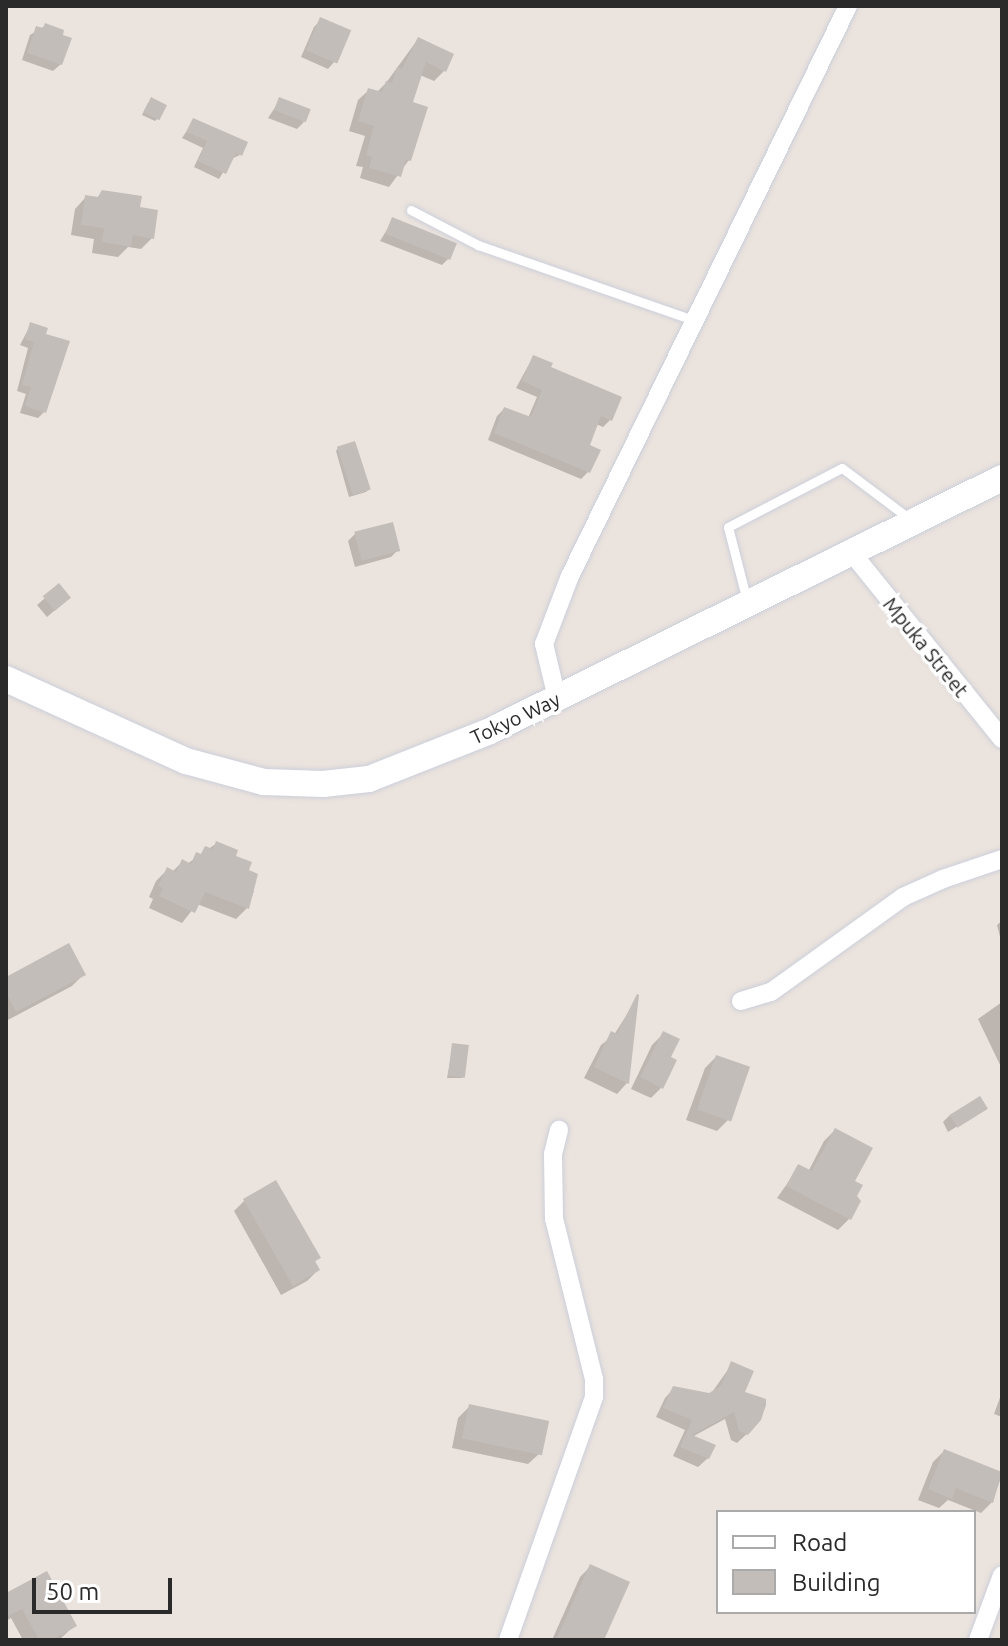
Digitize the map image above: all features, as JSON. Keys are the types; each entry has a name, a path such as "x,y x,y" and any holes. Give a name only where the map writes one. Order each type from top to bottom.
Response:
{"street":[{"path":"557,698 546,658 547,631 570,576 848,6"},
{"name":"Tokyo Way","path":"6,679 186,761 264,782 323,784 369,779 490,731 1002,478"},
{"name":"Mpuka Street","path":"852,553 1002,739"},
{"path":"741,1001 771,992 903,897 943,879 1002,859"},
{"path":"508,1640 594,1397 594,1379 554,1219 553,1154 559,1130"},
{"path":"978,1640 1002,1575"}],"lane":[{"path":"411,210 478,245 696,321"},
{"path":"748,605 728,527 842,468 913,521"}],"building":[{"path":"320,17 351,30 337,63 306,50"},
{"path":"45,23 64,30 63,35 72,38 62,65 27,53 36,26 43,28"},
{"path":"418,37 454,54 446,72 426,62 413,102 428,107 411,161 406,160 401,177 369,168 372,157 366,155 374,126 358,121 368,88 382,92 386,81 392,83 397,67 402,69"},
{"path":"151,97 167,105 159,120 143,112"},
{"path":"279,97 311,109 306,122 274,110"},
{"path":"193,118 248,142 242,156 236,153 226,174 198,161 207,141 186,132"},
{"path":"102,190 142,196 140,207 158,210 154,239 133,235 131,247 102,242 104,228 81,225 85,195 98,197"},
{"path":"392,217 457,243 450,260 385,234"},
{"path":"30,322 48,328 46,334 70,341 46,413 25,406 31,387 22,385 34,342 25,339"},
{"path":"533,355 553,363 551,367 622,397 612,421 601,416 590,445 601,450 590,473 494,433 504,407 531,417 542,390 522,381"},
{"path":"355,441 371,490 353,495 337,447"},
{"path":"393,522 400,551 361,561 354,532"},
{"path":"59,583 71,598 55,611 43,596"},
{"path":"216,841 238,850 236,856 252,862 249,870 258,874 249,909 205,892 195,913 159,896 163,888 158,886 167,867 176,872 182,859 191,864 196,852 201,854 205,846 213,849"},
{"path":"69,943 86,975 16,1012 6,992 6,977"},
{"path":"637,994 629,1084 594,1067 611,1031 617,1034"},
{"path":"663,1031 680,1039 671,1057 677,1060 663,1089 640,1077"},
{"path":"452,1043 469,1045 465,1078 448,1076"},
{"path":"716,1055 750,1067 731,1122 697,1110"},
{"path":"980,1096 988,1109 957,1128 949,1115"},
{"path":"835,1128 873,1148 855,1181 863,1185 857,1196 861,1201 851,1220 786,1186 798,1164 812,1171"},
{"path":"276,1180 321,1258 315,1261 320,1270 293,1286 243,1199"},
{"path":"731,1361 754,1371 745,1392 766,1399 766,1405 761,1420 748,1435 739,1431 734,1412 692,1435 716,1445 709,1459 680,1447 692,1420 663,1408 673,1386 709,1393 721,1386"},
{"path":"469,1404 549,1421 542,1455 462,1438"},
{"path":"944,1449 1002,1472 993,1503 956,1488 952,1499 928,1489"},
{"path":"590,1564 630,1582 604,1640 556,1640"},
{"path":"47,1571 77,1626 52,1640 39,1640 22,1609 6,1617 6,1593"}]}
